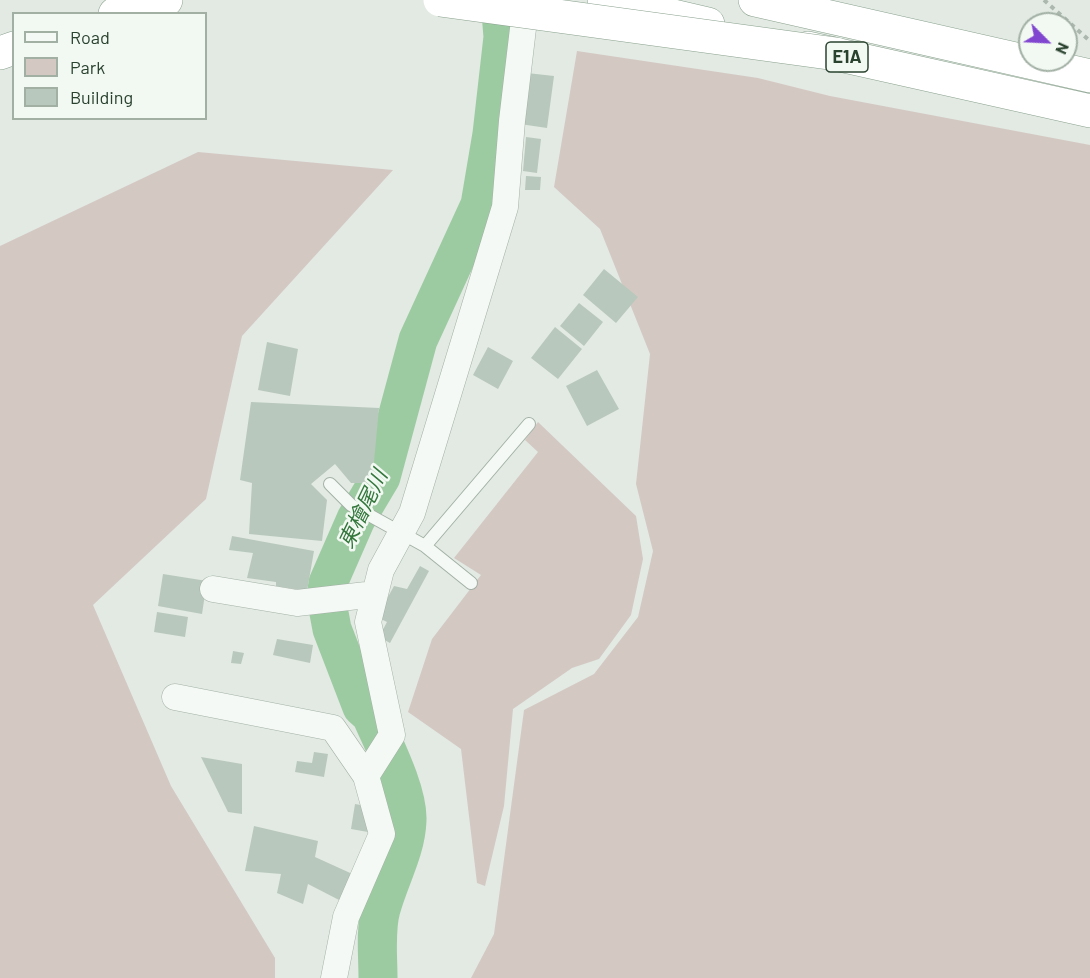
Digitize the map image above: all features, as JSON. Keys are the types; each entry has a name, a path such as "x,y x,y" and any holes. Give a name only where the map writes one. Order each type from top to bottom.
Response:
{"highway":[{"path":"122,12 166,0"},
{"path":"440,0 836,54"},
{"name":"E1A","path":"604,0 1090,111"},
{"name":"E1A","path":"755,0 1090,76"}],"street":[{"path":"366,776 392,735 368,622 381,570 412,513 505,207 512,120 524,20 517,0"},
{"path":"213,590 297,603 375,594"},
{"path":"175,697 333,728 366,776 382,834 346,917 334,978"}],"lane":[{"path":"425,546 529,424"},
{"path":"330,484 351,505 425,546 471,583"}],"path":[{"path":"1044,0 1090,41"}],"green space":[{"path":"577,51 758,78 830,96 1090,145 1090,978 471,978 494,934 524,710 594,674 638,617 653,551 636,484 650,354 600,229 554,187"},
{"path":"198,152 393,170 242,336 206,499 93,605 171,786 275,958 275,978 0,978 0,246"},
{"path":"538,422 636,516 643,559 631,615 599,659 572,668 513,709 504,806 485,886 477,883 461,749 408,712 432,639 481,575 454,558 538,452 525,440"}],"building":[{"path":"527,73 554,76 547,128 520,124"},
{"path":"526,137 541,139 537,173 523,171"},
{"path":"526,176 541,177 540,190 525,190"},
{"path":"604,269 638,297 616,323 583,295"},
{"path":"579,303 603,322 584,346 560,326"},
{"path":"555,327 582,349 558,379 531,358"},
{"path":"267,342 298,349 290,396 258,390"},
{"path":"488,347 513,361 498,389 473,375"},
{"path":"597,370 619,409 587,426 566,386"},
{"path":"251,402 379,408 372,483 351,483 335,464 311,484 327,500 322,541 249,534 252,483 240,480"},
{"path":"232,536 314,551 307,591 276,586 276,582 247,578 253,553 229,550"},
{"path":"420,566 429,571 390,643 379,637 387,622 377,617 394,586 407,589"},
{"path":"163,574 207,581 202,614 158,606"},
{"path":"157,612 188,617 185,637 154,632"},
{"path":"277,639 313,645 310,663 273,655"},
{"path":"233,651 244,653 241,664 231,663"},
{"path":"314,752 328,754 324,777 295,772 297,761 312,763"},
{"path":"201,757 242,764 242,814 228,812"},
{"path":"355,804 372,807 368,832 351,829"},
{"path":"254,826 318,841 315,857 359,877 341,901 308,884 303,904 277,893 281,874 245,871"}],"waterway":[{"name":"東檜尾川","path":"378,978 379,917 404,843 406,808 394,767 371,715 362,707 332,629 326,597 328,583 356,519 381,477 418,340 480,205 492,134 503,37 500,0"}]}
